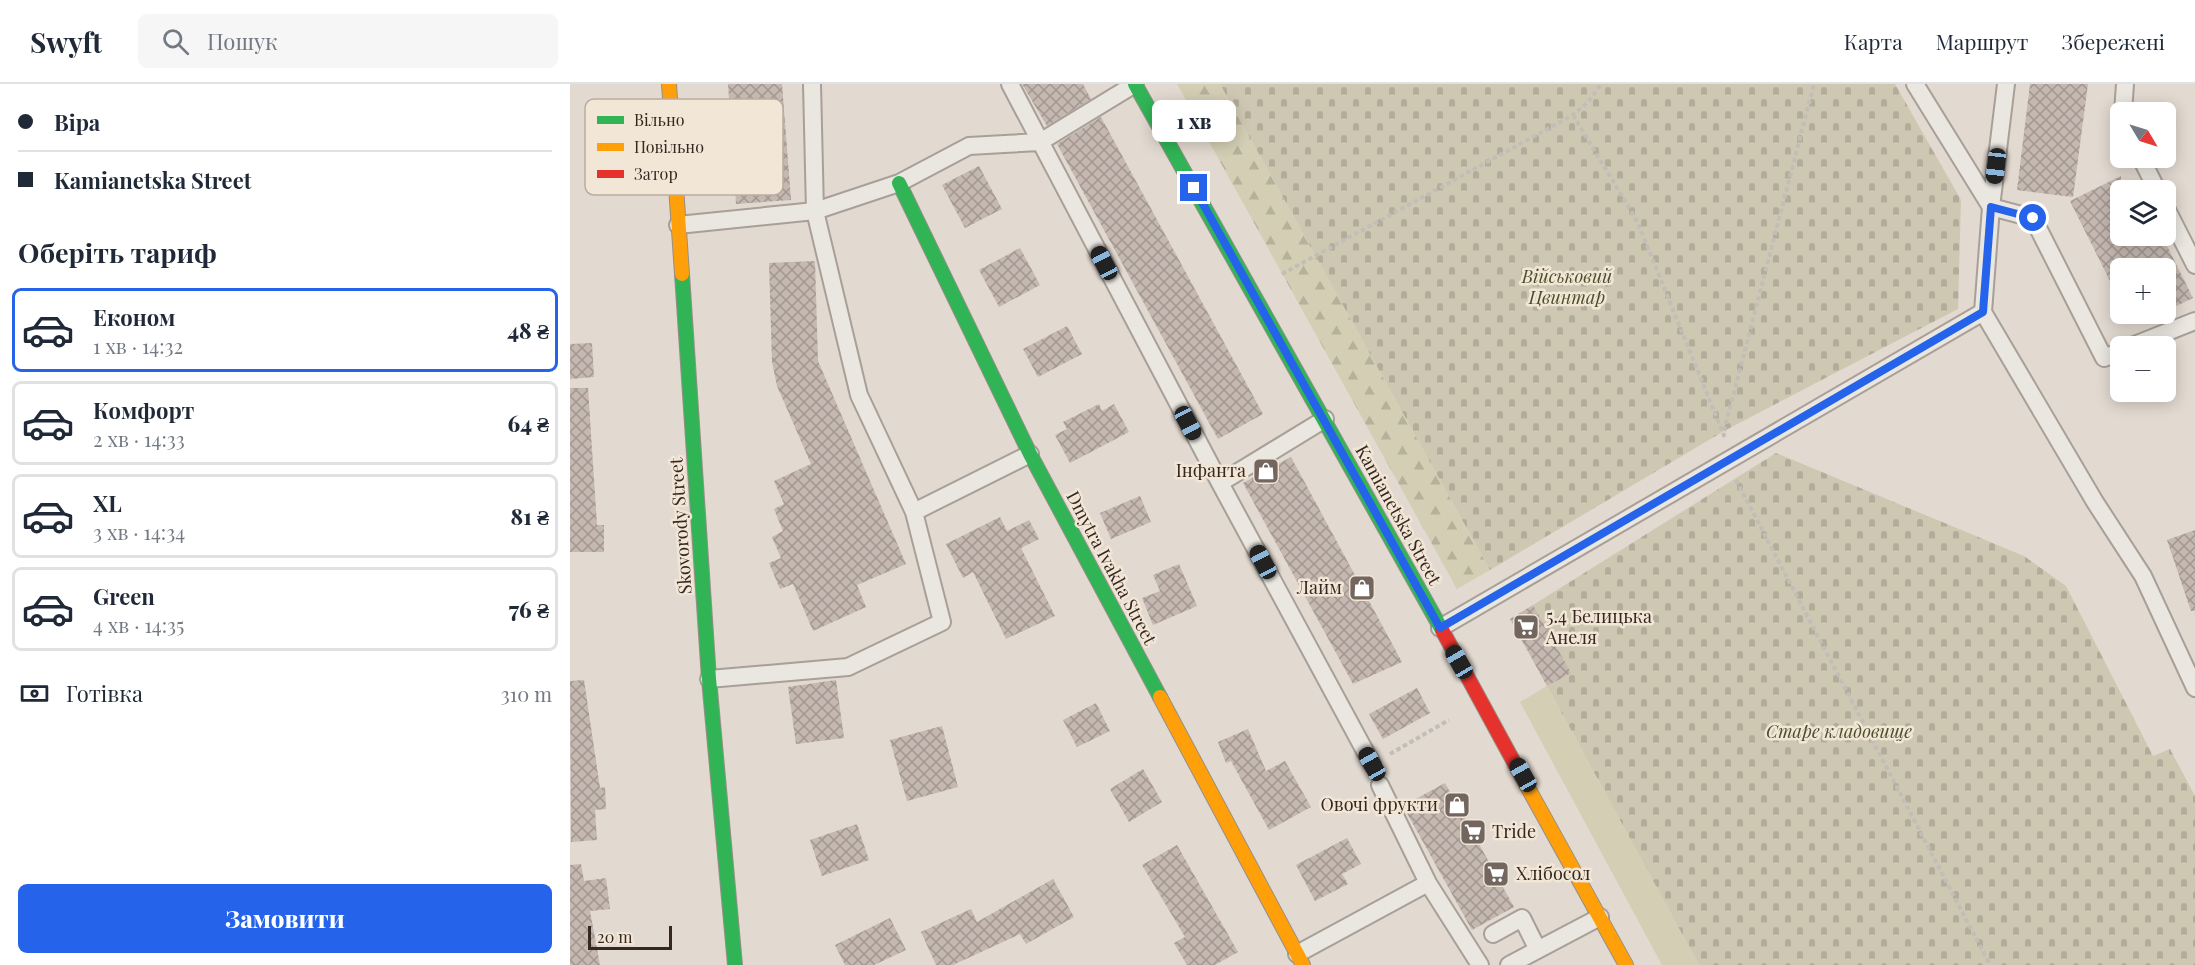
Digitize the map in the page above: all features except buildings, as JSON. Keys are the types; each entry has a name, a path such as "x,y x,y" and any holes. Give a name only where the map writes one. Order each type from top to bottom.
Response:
{"main road":[{"name":"Skovorody Street","path":"669,84 670,99"},
{"name":"Kamianetska Street","path":"1135,84 1325,419 1626,965"},
{"name":"Dmytra Ivakha Street","path":"899,183 1030,454 1300,960"},
{"name":"Skovorody Street","path":"676,195 709,679 735,965"}],"lane":[{"path":"709,679 848,667 942,622 914,512 859,395 815,211 812,84"},
{"path":"1010,84 1220,483 1372,764"},
{"path":"678,225 815,211 899,183 969,146 1040,142 1135,84"},
{"path":"1915,84 1991,207 2033,218 2104,358 2110,356"},
{"path":"2006,84 1991,207 1983,312 2095,502 2143,576 2195,688"},
{"path":"2124,102 2125,84"},
{"path":"2176,228 2195,265"},
{"path":"1440,628 1983,312"},
{"path":"2157,336 2195,321"},
{"path":"1220,483 1325,419"},
{"path":"914,512 1030,454"},
{"path":"1380,785 1428,883 1480,965"},
{"path":"1300,960 1428,883"},
{"path":"1509,965 1600,917"},
{"path":"1493,934 1522,918 1538,948"}],"path":[{"path":"1282,274 1573,115 1589,101 1601,84"},
{"path":"1724,431 1814,84"},
{"path":"1573,115 1637,220 1724,431 1728,460 1735,479 1990,965"},
{"path":"1372,764 1449,720"}],"green space":[{"path":"1177,84 1220,84 1490,570 1457,589"},
{"name":"Військовий Цвинтар","path":"1220,84 1895,84 1961,200 1958,309 1724,431 1490,570"},
{"name":"Старе кладовище","path":"1776,453 2024,556 2066,586 2153,756 2170,749 2195,796 2195,965 1699,965 1547,686 1570,673 1533,605"},
{"path":"1547,686 1699,965 1662,965 1520,702"}],"traffic: fast":[{"path":"1135,84 1442,630"},
{"path":"899,183 1030,454 1160,697"},
{"path":"682,274 709,679 735,965"}],"traffic: slow":[{"path":"669,84 670,99"},
{"path":"677,195 682,274"},
{"path":"1160,697 1303,965"},
{"path":"1522,777 1626,965"}],"traffic: jam":[{"path":"1442,630 1522,777"}],"place":[{"name":"Інфанта","path":"1266,471"},
{"name":"Лайм","path":"1362,588"},
{"name":"5.4 Белицька Анеля","path":"1526,627"},
{"name":"Овочі фрукти","path":"1457,805"},
{"name":"Tride","path":"1473,832"},
{"name":"Хлібосол","path":"1496,874"}],"route":[{"path":"1194,188 1440,628 1983,312 1991,207 2033,218"}]}
